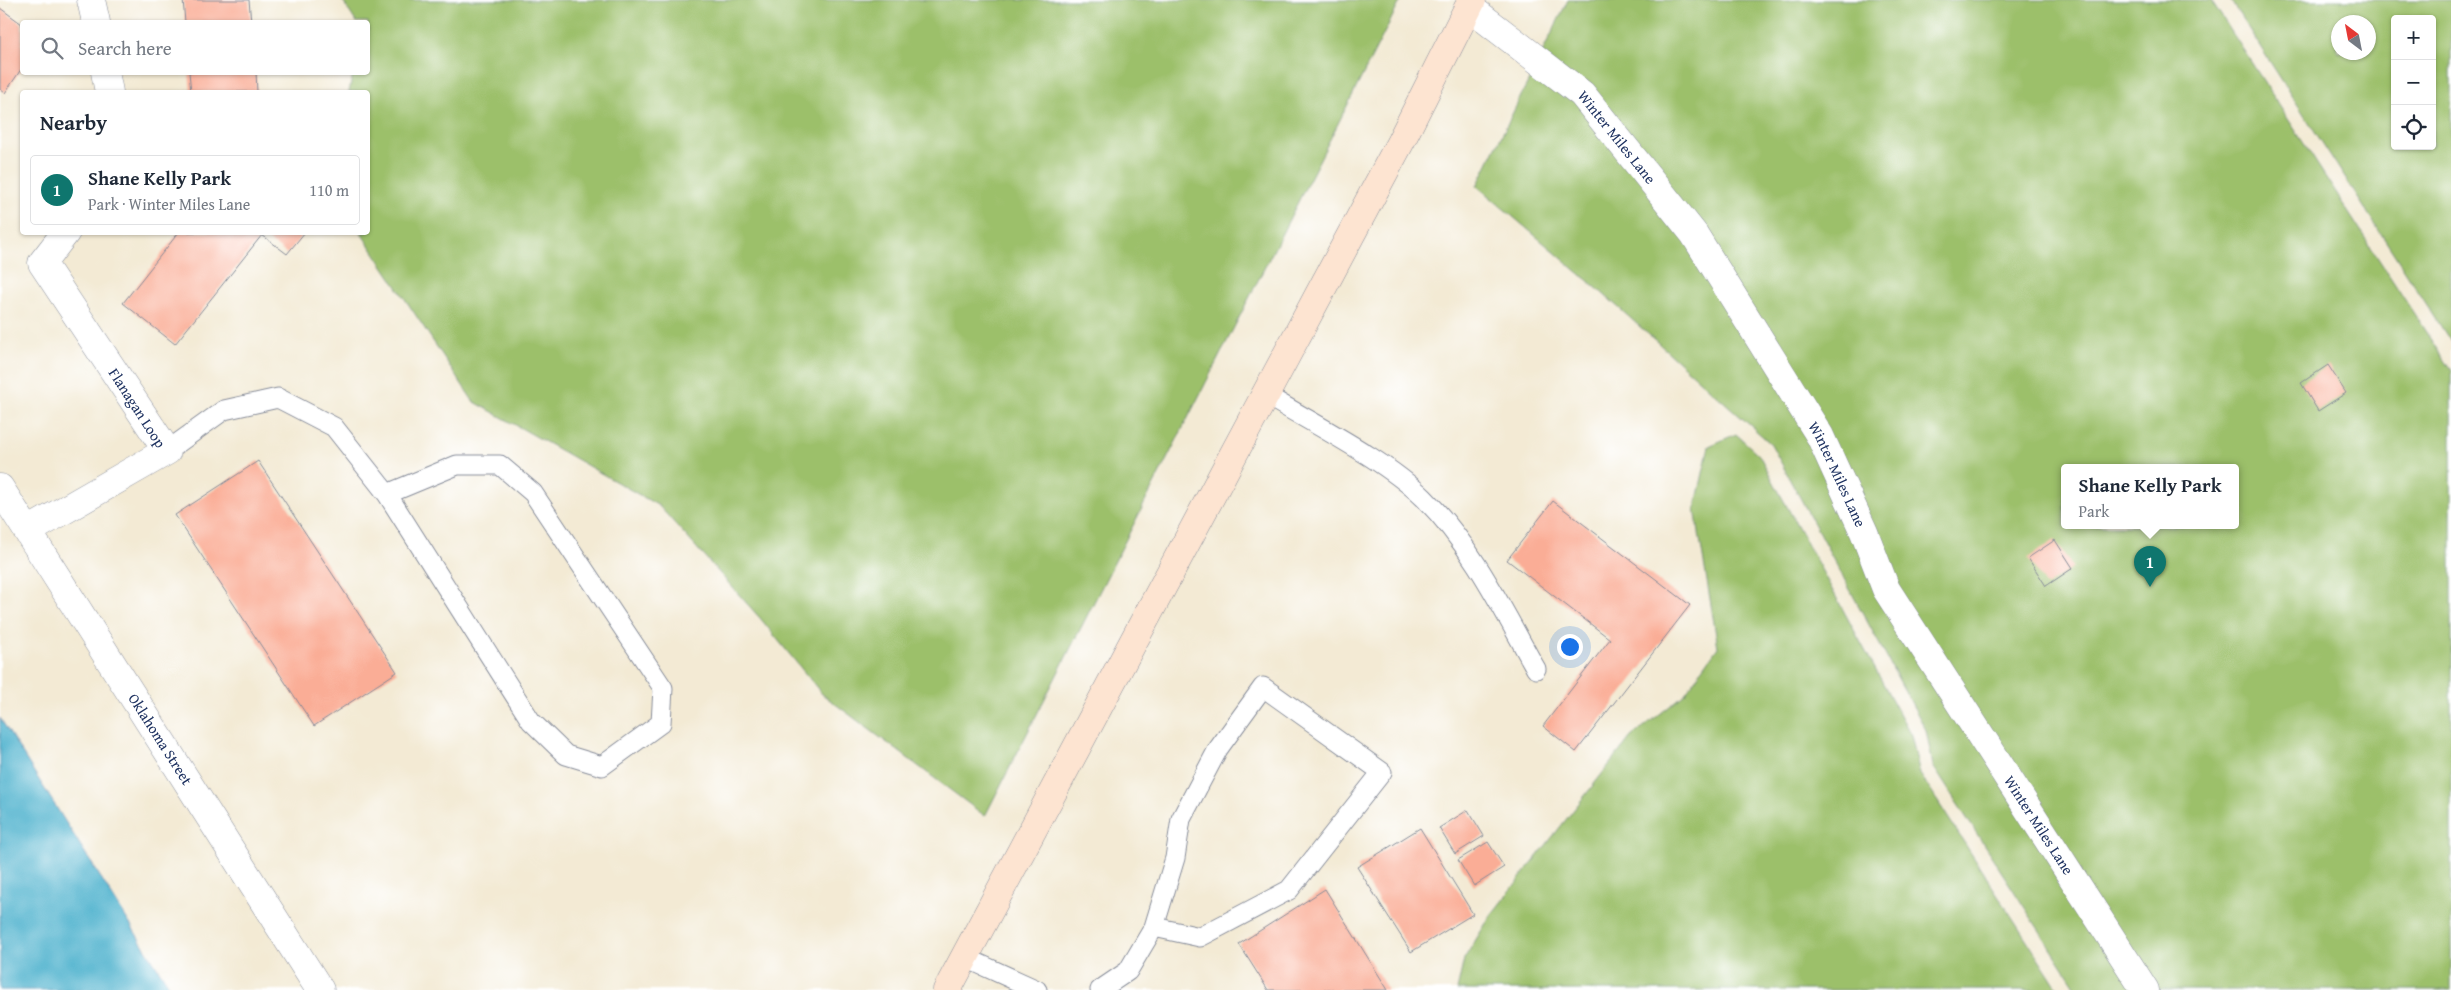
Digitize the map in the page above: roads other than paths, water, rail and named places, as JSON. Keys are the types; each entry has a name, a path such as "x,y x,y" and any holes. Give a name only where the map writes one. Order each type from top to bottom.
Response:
{"main road":[{"path":"947,990 1401,141 1471,3"}],"street":[{"path":"91,0 96,20"},
{"name":"Winter Miles Lane","path":"1471,3 1582,94 1694,234 1820,436 1864,532 1886,589 2145,990"},
{"path":"106,75 109,90"},
{"name":"Flanagan Loop","path":"28,532 167,451 42,263 64,235"},
{"name":"Oklahoma Street","path":"0,488 320,990"}],"lane":[{"path":"1266,395 1377,462 1424,498 1472,555 1536,669"},
{"path":"167,451 224,410 278,398 334,427 387,494 531,721 566,756 602,766 661,723 663,688 533,494 500,465 457,465 387,494"},
{"path":"1100,990 1128,971 1154,927 1175,858 1181,819 1218,749 1263,688 1382,772 1289,890 1200,937 1154,927"},
{"path":"964,957 1037,990"}],"water":[{"path":"0,718 159,970 172,990 0,990"}],"place":[{"name":"Shane Kelly Park","path":"2150,587"}]}
